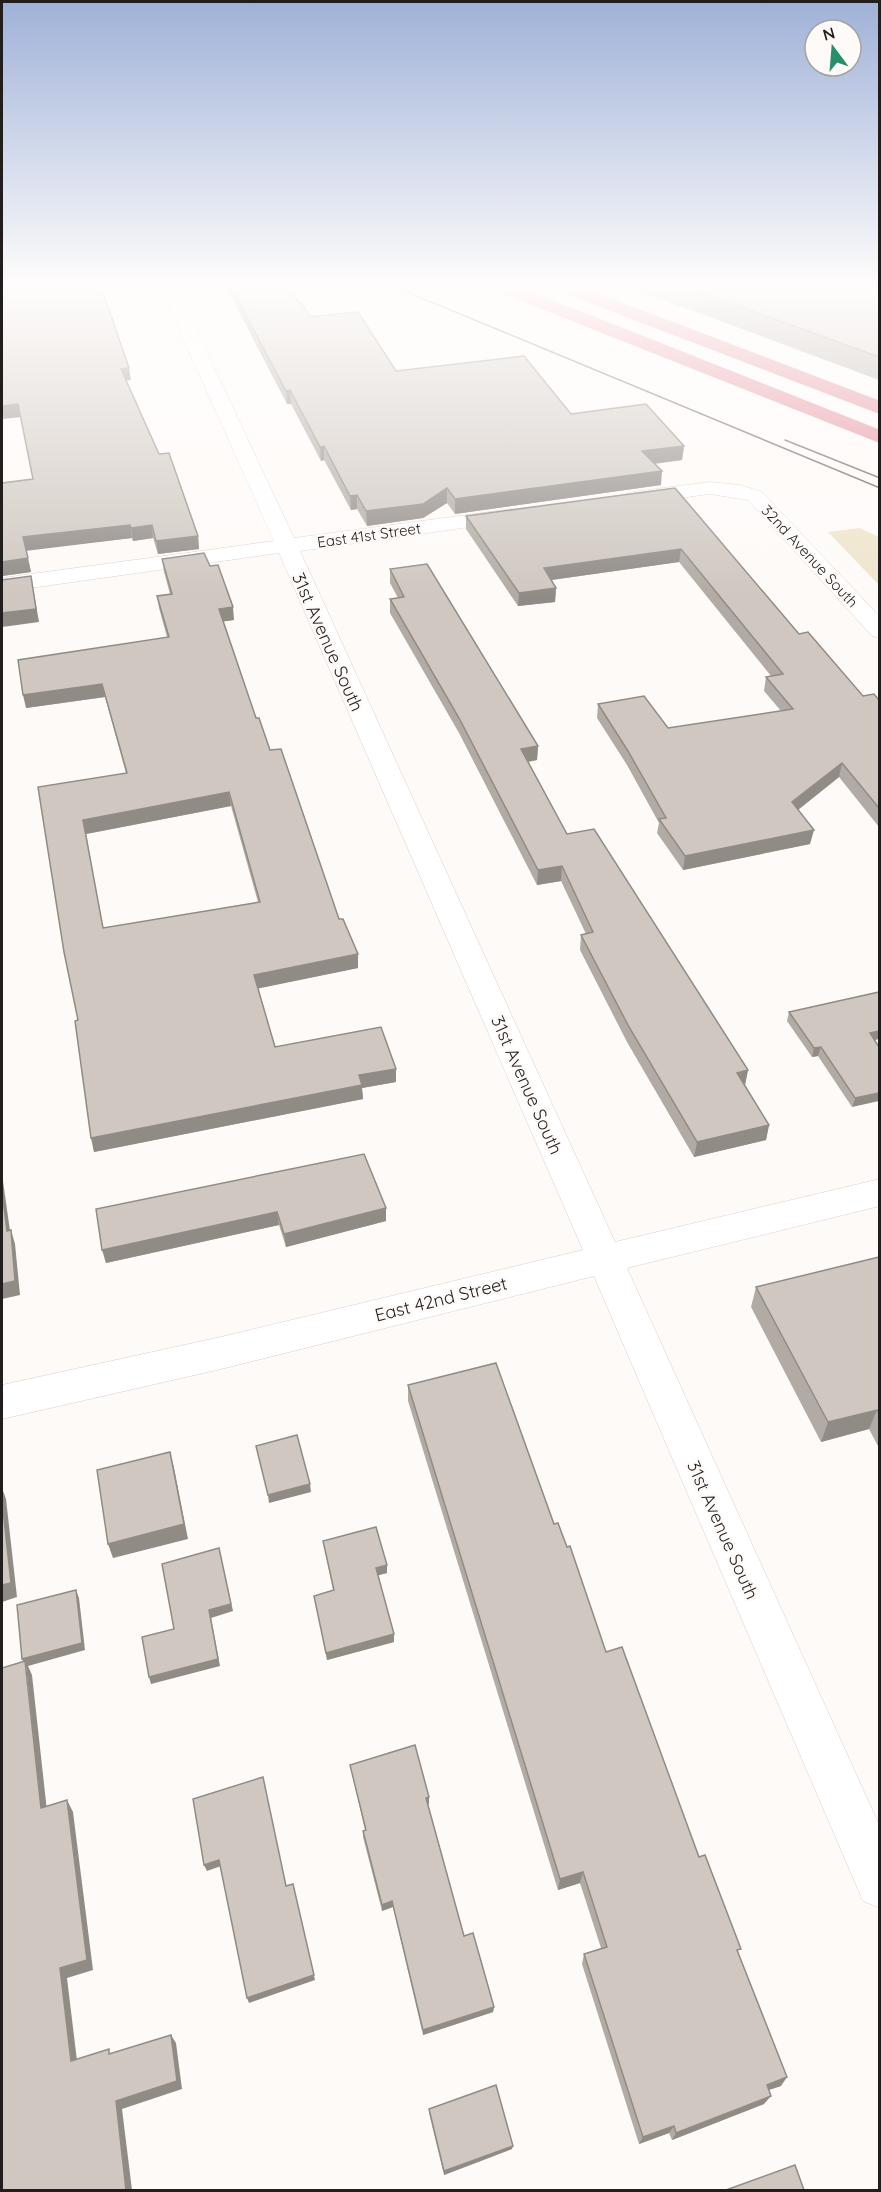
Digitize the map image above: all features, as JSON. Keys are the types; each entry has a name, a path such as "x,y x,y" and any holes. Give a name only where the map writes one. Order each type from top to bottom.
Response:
{"highway":[{"path":"764,391 879,437"},
{"path":"836,391 879,408"}],"street":[{"name":"31st Avenue South","path":"218,391 285,547 605,1259 879,1884"},
{"name":"32nd Avenue South","path":"616,501 710,487 736,488 755,496 879,631"},
{"name":"East 41st Street","path":"2,585 534,512"},
{"name":"East 42nd Street","path":"2,1402 221,1353 879,1192"}],"shaded area":[{"path":"860,528 879,537 879,585 828,532"}],"building":[{"path":"2,391 131,391 159,454 169,453 198,536 156,541 152,525 131,528 130,525 23,537 28,558 2,562 2,483 33,479 18,404 2,406"},
{"path":"291,391 553,391 571,414 646,404 684,446 642,451 662,471 455,499 447,488 423,504 366,511 357,495 350,496 324,446 320,447"},
{"path":"675,488 799,634 808,632 863,696 874,694 879,700 879,808 842,763 792,802 814,830 685,856 659,819 666,818 598,704 644,696 668,728 793,709 766,677 783,674 681,549 544,568 556,588 519,593 466,516"},
{"path":"204,553 210,566 218,565 233,607 219,609 256,718 259,718 270,750 281,749 339,919 343,919 358,954 254,975 275,1047 381,1027 396,1069 359,1075 362,1085 91,1138 75,1021 78,1020 64,952 38,787 127,773 102,684 23,695 18,660 169,637 157,596 172,594 162,559","holes":["229,792 260,902 103,928 83,820"]},
{"path":"427,564 538,746 521,749 567,834 594,829 748,1070 737,1073 769,1125 697,1142 629,1027 581,935 593,932 562,866 538,870 459,718 390,599 404,597 390,569"},
{"path":"31,576 36,609 2,613 2,580"},
{"path":"879,992 879,1031 870,1033 879,1047 879,1093 855,1098 821,1047 814,1048 789,1012"},
{"path":"364,1154 386,1208 284,1234 277,1212 102,1250 96,1209"},
{"path":"2,1193 7,1231 11,1230 15,1281 2,1284"},
{"path":"879,1257 879,1414 877,1410 828,1422 756,1287"},
{"path":"496,1363 554,1524 558,1523 567,1547 570,1546 606,1652 622,1647 699,1857 705,1855 741,1949 737,1950 787,2077 767,2085 771,2096 676,2133 674,2126 643,2137 584,1954 607,1947 583,1872 560,1879 408,1385"},
{"path":"297,1435 310,1484 268,1495 256,1446"},
{"path":"170,1452 184,1524 108,1544 97,1470"},
{"path":"2,1501 11,1583 2,1585"},
{"path":"376,1527 387,1565 376,1568 394,1634 326,1653 314,1596 334,1590 323,1541"},
{"path":"219,1548 231,1604 209,1610 218,1659 149,1677 142,1637 174,1629 162,1564"},
{"path":"76,1590 82,1643 22,1659 17,1605"},
{"path":"25,1661 41,1808 67,1800 87,1960 60,1968 71,2061 109,2049 109,2054 171,2035 177,2081 116,2101 126,2190 2,2190 2,1668"},
{"path":"415,1745 429,1797 426,1798 464,1936 473,1933 494,2007 423,2030 392,1901 382,1905 363,1831 366,1830 350,1765"},
{"path":"263,1777 286,1886 293,1884 314,1975 247,1998 219,1860 204,1865 193,1799"},
{"path":"496,2085 513,2146 444,2171 429,2109"},
{"path":"795,2165 804,2190 726,2190"}],"tram line":[{"path":"647,391 880,488"},
{"path":"785,440 880,478"}]}
